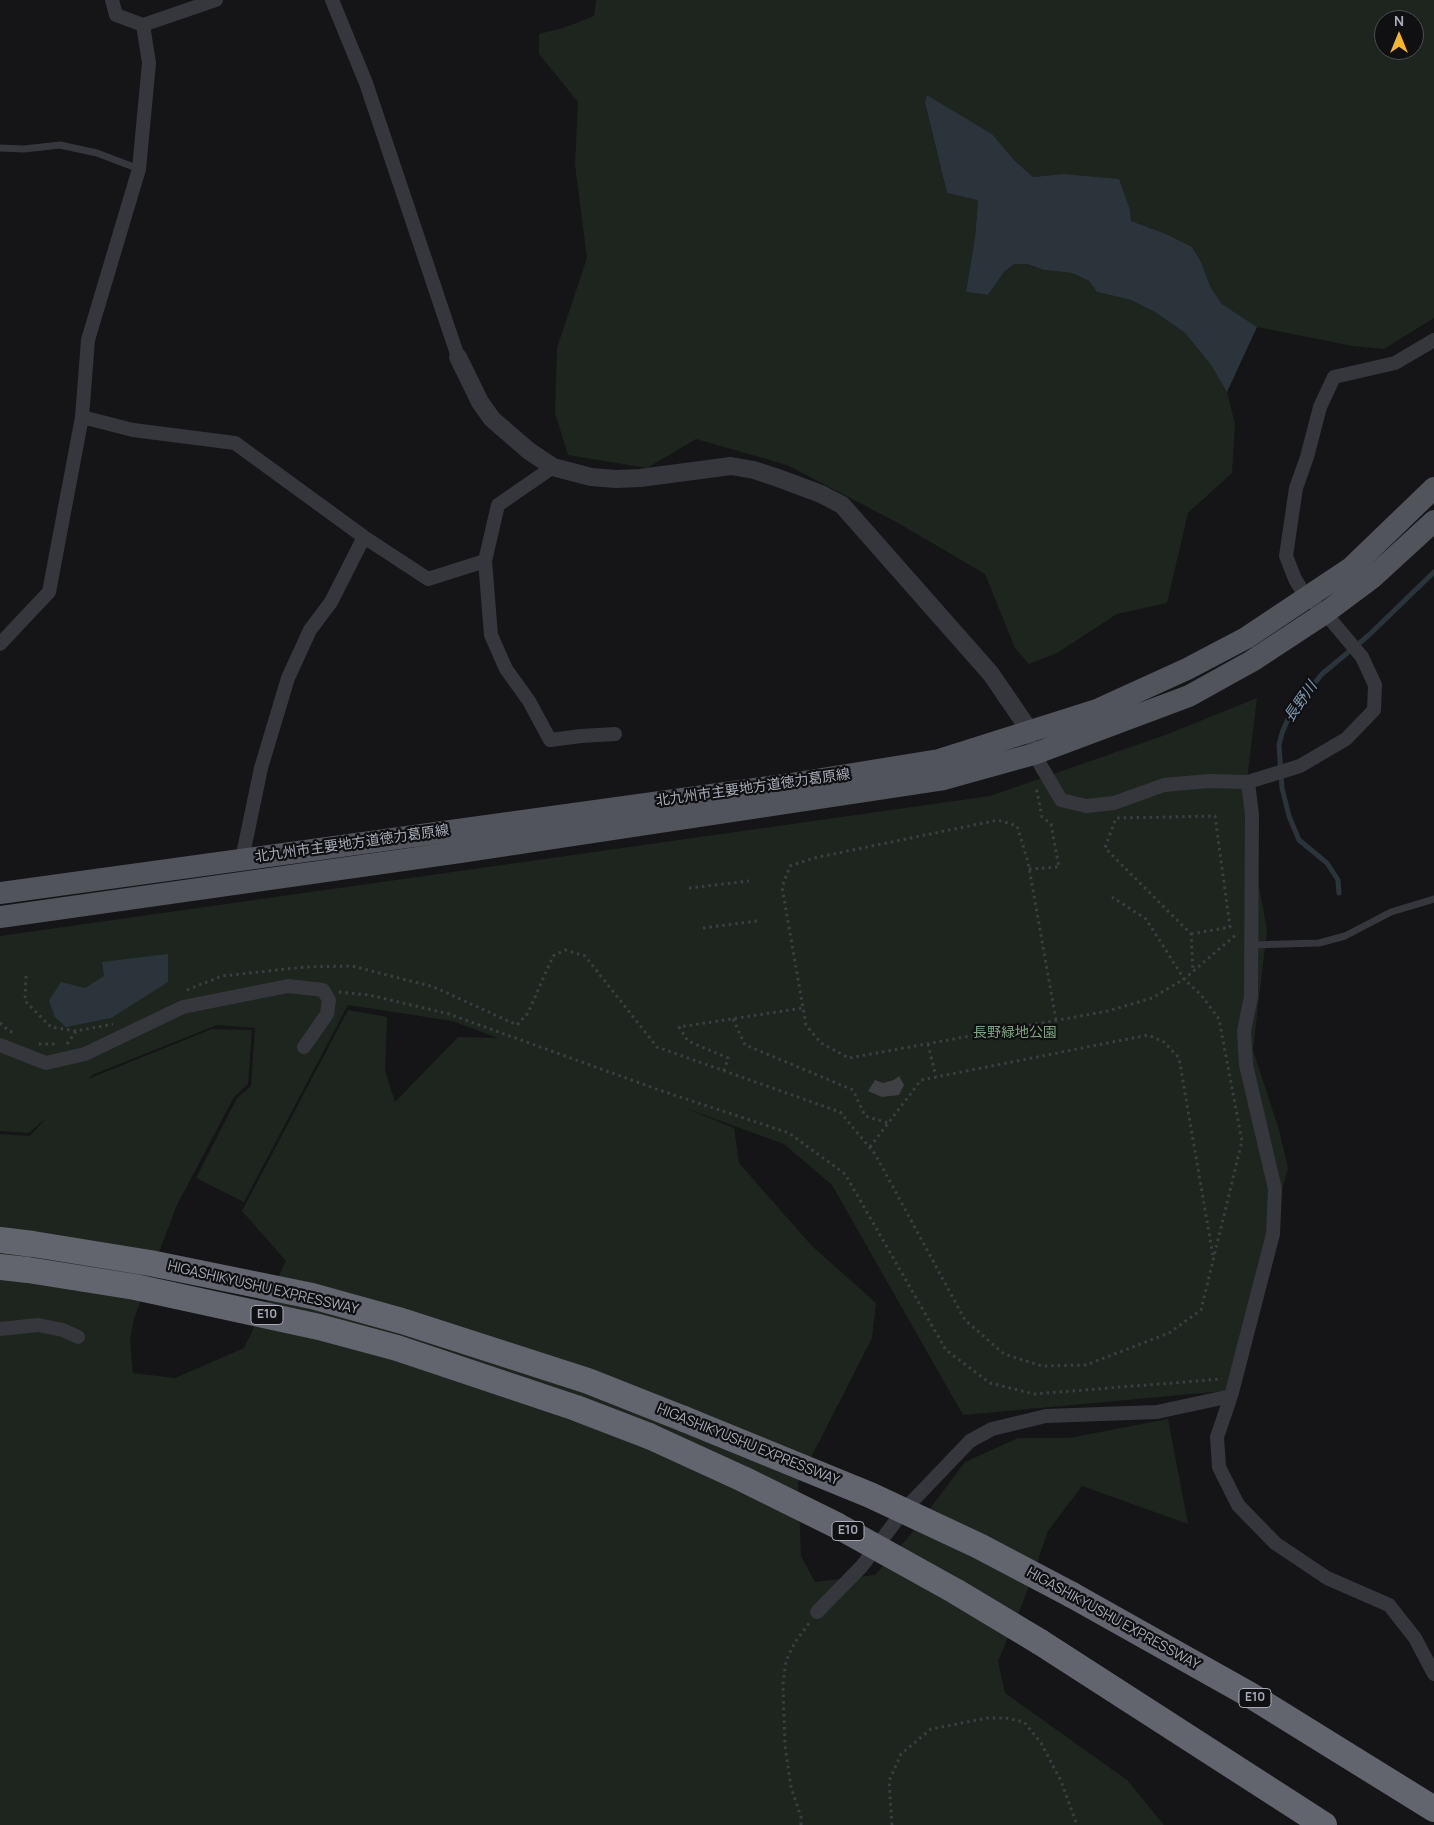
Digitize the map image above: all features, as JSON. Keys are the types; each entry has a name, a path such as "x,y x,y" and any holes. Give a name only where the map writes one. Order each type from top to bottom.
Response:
{"highway":[{"name":"HIGASHIKYUSHU EXPRESSWAY","path":"0,1240 150,1263 312,1296 402,1321 588,1381 684,1419 870,1495 979,1546 1072,1594 1250,1695 1434,1809"},
{"name":"HIGASHIKYUSHU EXPRESSWAY","path":"0,1267 135,1287 319,1326 397,1348 576,1408 649,1436 838,1526 955,1591 1040,1642 1324,1825"}],"main road":[{"name":"北九州市主要地方道徳力葛原線","path":"0,892 791,784 939,760 1096,710 1187,669 1246,638 1351,568 1434,488"},
{"name":"北九州市主要地方道徳力葛原線","path":"0,917 470,850 944,779 1034,754 1189,696 1252,661 1325,613 1372,578 1434,521"}],"street":[{"path":"112,0 116,15 143,25 216,0"},
{"path":"332,0 366,83 458,357 480,402 492,419 529,451 553,467 591,477 640,478 731,466 754,470 778,478 821,494 842,505 991,674 1030,731 1034,754 1061,800 1086,806 1114,803 1164,785 1209,781 1248,782 1300,766 1323,753 1346,739 1374,710 1375,685 1362,657 1325,613 1306,597 1294,579 1286,556 1296,488 1307,457 1320,407 1334,377 1395,363 1434,340"},
{"path":"0,644 49,592 82,417 88,340 139,169 149,63 143,25"},
{"path":"82,417 133,430 235,443 364,537 428,579 486,561"},
{"path":"553,467 498,505 486,561 491,635 506,668 529,701 550,740 615,734"},
{"path":"242,859 261,768 288,678 310,630 331,602 364,537"},
{"path":"1248,782 1252,815 1251,997 1244,1031 1246,1065 1276,1189 1273,1234 1235,1378 1217,1437 1219,1467 1238,1505 1275,1543 1327,1578 1389,1605 1415,1638 1434,1674"},
{"path":"0,1045 46,1063 85,1054 183,1007 288,986 323,990 329,1000 327,1014 304,1046"},
{"path":"0,1329 38,1325 78,1336"},
{"path":"817,1612 862,1566 904,1510 970,1441 992,1429 1046,1416 1158,1412 1230,1396"}],"lane":[{"path":"0,148 24,149 60,146 97,153 139,169"},
{"path":"1251,945 1319,943 1345,936 1391,912 1434,899"}],"path":[{"path":"1029,869 1059,867 1051,824 1042,817 1035,782"},
{"path":"1191,934 1230,927 1214,816 1116,818 1105,848 1191,934 1194,971"},
{"path":"1056,1020 1029,869 1016,826 998,820 814,858 790,866 782,887 806,1025 821,1043 849,1058 1108,1011 1152,998 1184,979 1241,930"},
{"path":"689,888 749,881"},
{"path":"178,994 222,976 304,967 352,966 434,987 517,1025 528,1013 553,956 565,950 585,956 657,1047 840,1112 875,1154 965,1320 1004,1354 1042,1366 1086,1365 1169,1333 1201,1310 1242,1141 1219,1020 1201,995 1184,979 1146,919 1112,896"},
{"path":"702,928 757,921"},
{"path":"26,976 25,1001 51,1026 76,1031 113,1023"},
{"path":"323,990 369,995 449,1014 659,1090 789,1133 845,1174 946,1350 990,1383 1034,1394 1235,1378"},
{"path":"724,1071 728,1058 688,1041 679,1027 803,1008"},
{"path":"733,1019 745,1045 853,1090 865,1116 888,1124"},
{"path":"0,1023 21,1037"},
{"path":"35,1044 67,1044 76,1031"},
{"path":"870,1147 921,1080 1148,1036 1164,1042 1179,1058 1213,1259"},
{"path":"928,1044 936,1077"},
{"path":"801,1825 801,1817 791,1787 785,1746 783,1684 786,1661 795,1642 817,1612"},
{"path":"892,1825 889,1781 901,1754 931,1729 987,1718 1006,1718 1024,1722 1041,1743 1061,1781 1077,1825"}],"green space":[{"path":"596,0 1434,0 1434,318 1384,349 1353,346 1257,327 1222,304 1211,288 1201,262 1192,247 1164,233 1131,221 1130,210 1062,174 1033,177 1015,161 992,134 927,95 925,104 947,193 978,199 975,237 966,292 988,295 1004,272 1014,264 1027,264 1044,270 1072,273 1089,281 1097,292 1131,300 1155,312 1185,333 1211,365 1227,392 1235,424 1232,473 1188,513 1167,603 1117,614 1057,653 1029,664 1015,648 985,574 898,523 787,465 696,439 647,468 568,455 555,413 557,348 587,258 575,165 578,102 539,54 539,34 566,27 594,16"},
{"name":"長野緑地公園","path":"1257,698 1244,804 1267,930 1253,1050 1279,1130 1288,1168 1225,1391 963,1415 832,1185 784,1144 682,1107 734,1128 739,1163 812,1246 876,1303 872,1338 798,1483 801,1556 815,1582 875,1575 911,1534 965,1462 1018,1438 1069,1438 1168,1419 1188,1524 1082,1486 1048,1531 1024,1600 998,1661 1005,1693 1127,1780 1164,1825 0,1825 0,1134 30,1136 46,1118 29,1133 0,1131 0,936 990,796 1168,734","holes":["348,1005 452,1021 498,1038 458,1037 395,1102 385,1071 387,1017 348,1010 242,1211 286,1261 244,1348 175,1378 133,1373 130,1341 134,1318 177,1205 234,1097 248,1084 252,1030 212,1029 88,1079 92,1075 217,1025 255,1028 251,1086 237,1098 196,1178 244,1202"]}],"shaded area":[{"path":"927,95 992,134 1015,161 1033,177 1062,174 1119,179 1130,210 1131,221 1164,233 1192,247 1201,262 1211,288 1222,304 1257,327 1227,392 1211,365 1185,333 1155,312 1131,300 1097,292 1089,281 1072,273 1044,270 1027,264 1014,264 1004,272 988,295 966,292 975,237 978,200 947,193 925,103"},
{"path":"168,954 168,982 111,1018 66,1027 55,1017 49,1001 61,982 85,988 104,976 102,962"}],"building":[{"path":"899,1076 904,1085 899,1095 882,1097 868,1091 875,1080 883,1083 894,1080"}],"waterway":[{"name":"長野川","path":"1339,893 1338,880 1327,863 1299,840 1289,816 1282,788 1279,745 1282,733 1291,712 1322,674 1369,635 1434,572"}]}
